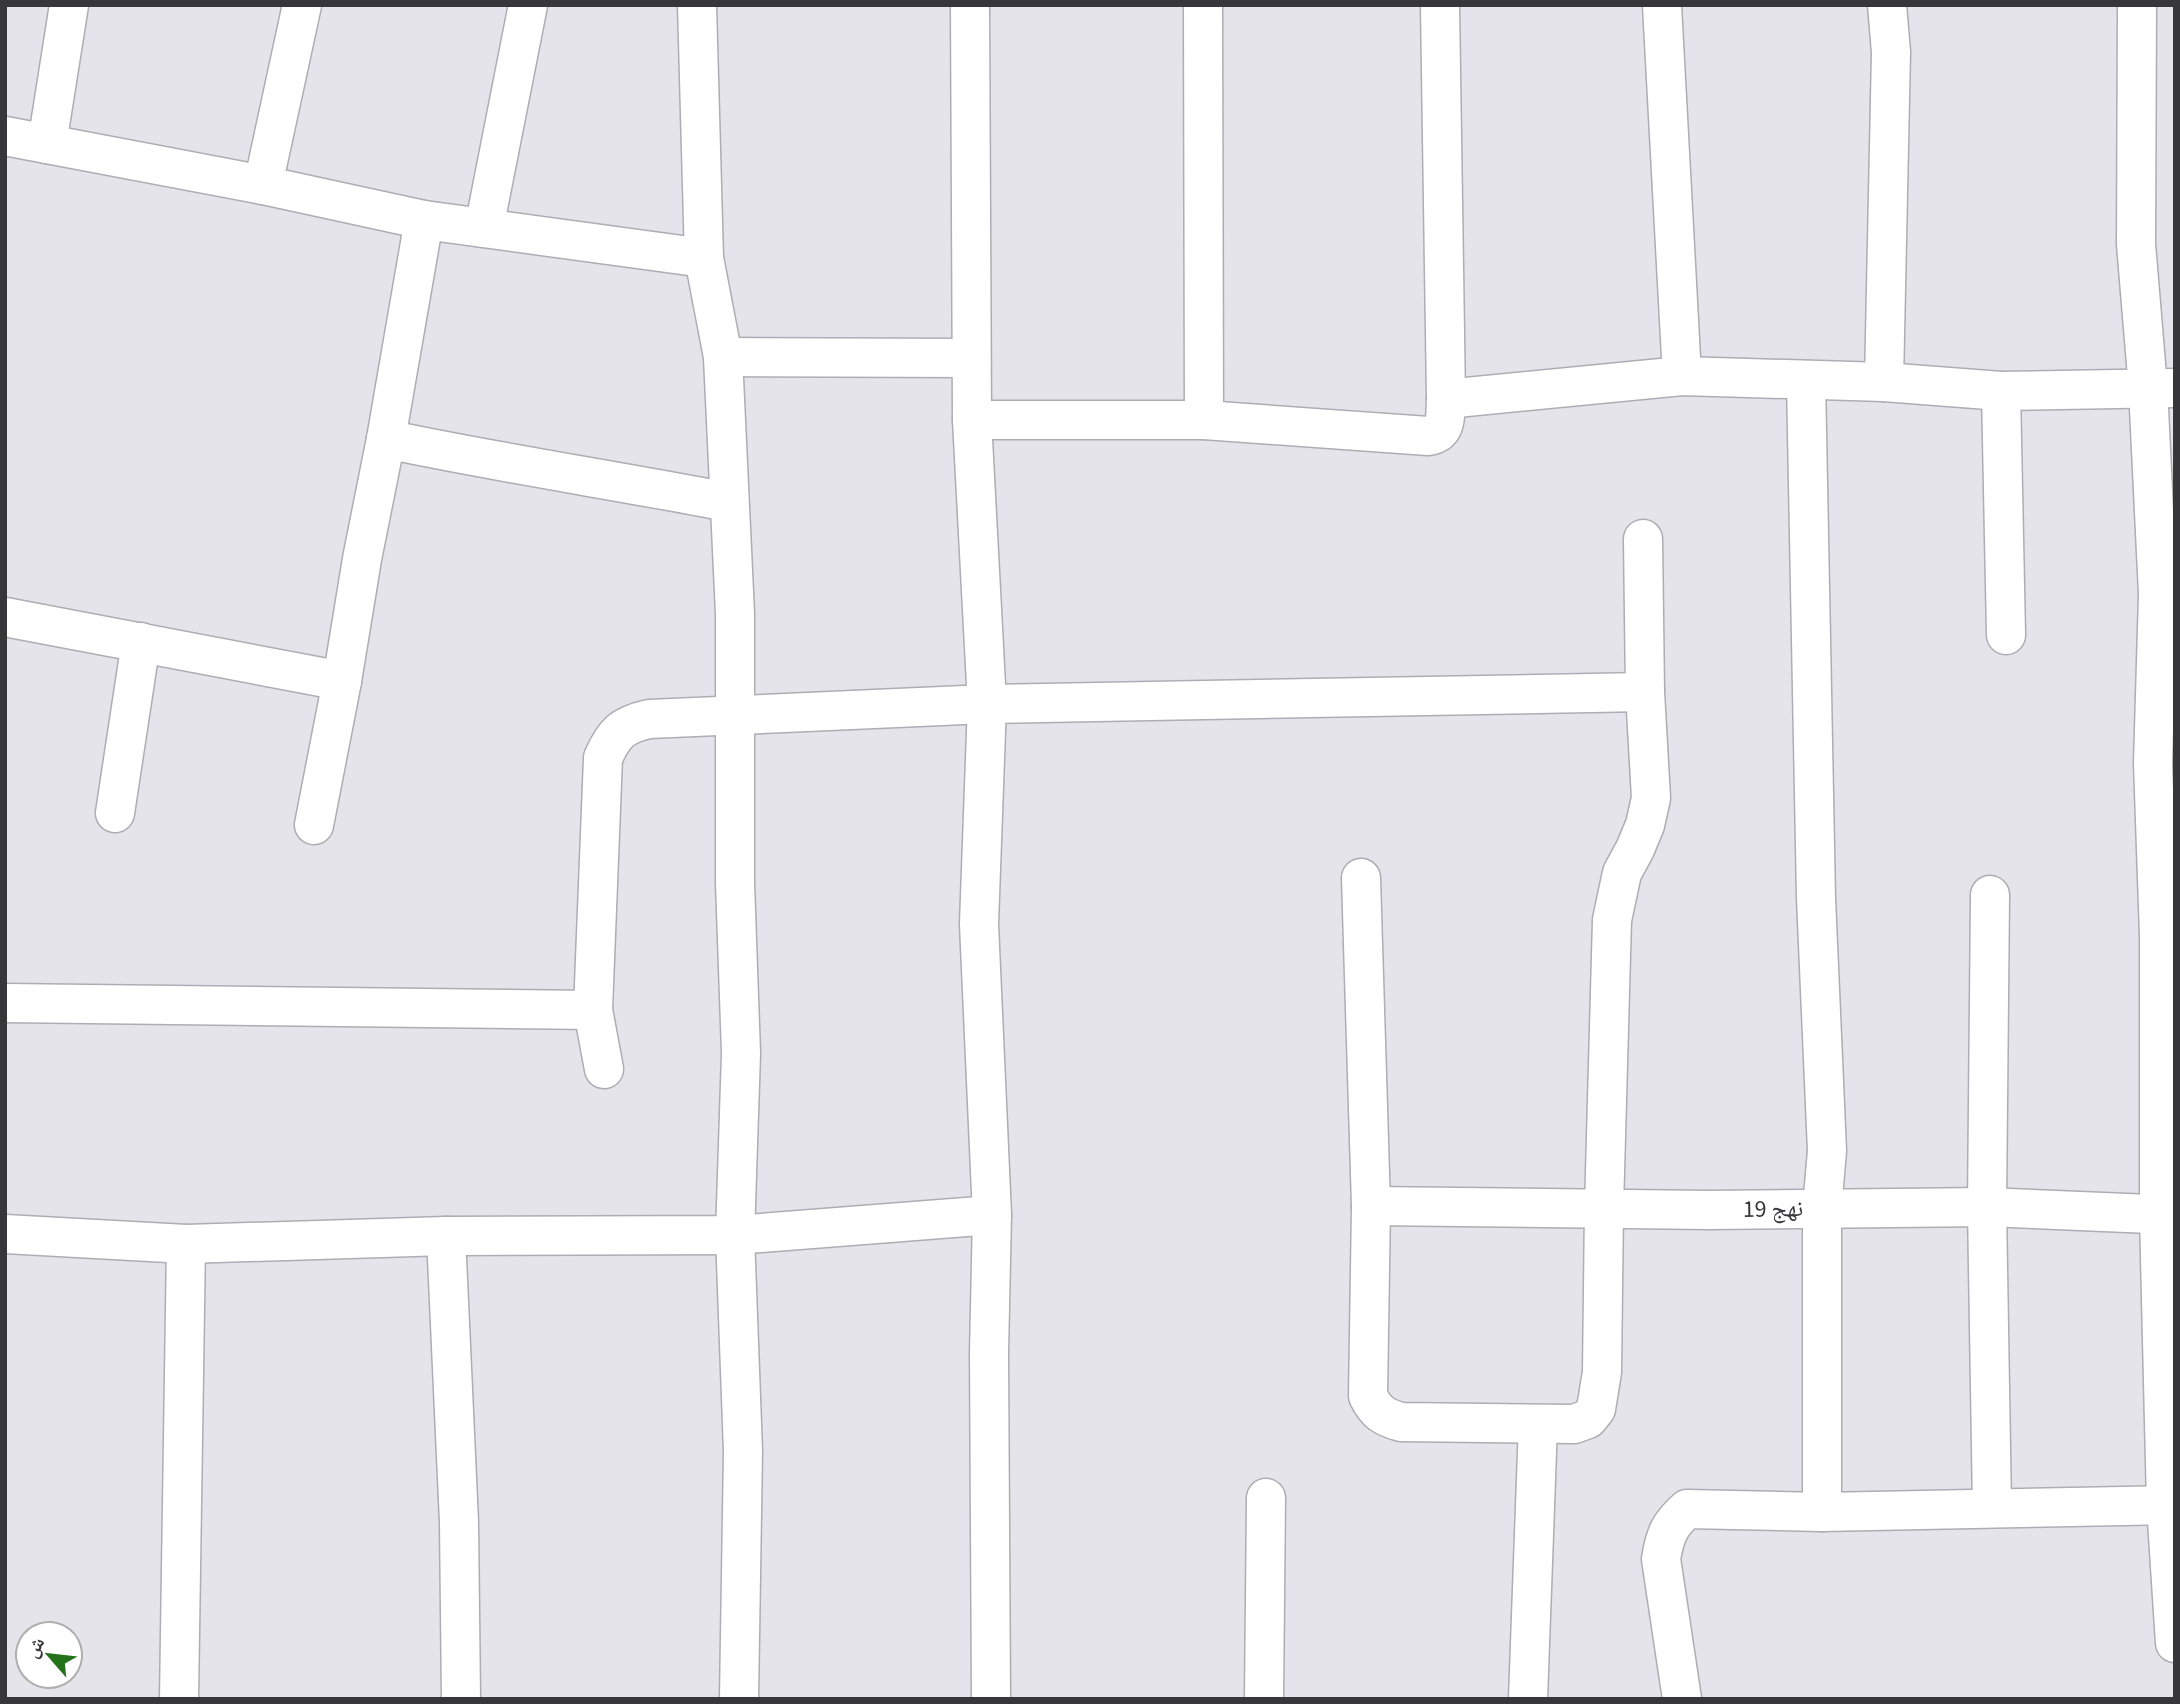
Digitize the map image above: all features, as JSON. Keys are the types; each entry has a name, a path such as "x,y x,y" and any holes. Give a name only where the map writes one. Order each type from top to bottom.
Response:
{"street":[{"path":"47,144 69,5"},
{"path":"263,185 302,5"},
{"path":"484,228 528,5"},
{"path":"697,5 704,258 723,357 735,614 735,883 741,1053 735,1235 743,1451 739,1699"},
{"path":"970,5 972,420 987,704 979,923 992,1215 989,1353 991,1699"},
{"path":"1203,5 1204,420"},
{"path":"972,420 1204,420 1428,436 1441,431 1446,399 1440,5"},
{"path":"1662,5 1682,376"},
{"path":"1884,382 1891,52 1887,5"},
{"path":"2137,5 2136,244 2162,388 2152,763 2167,1216 2175,1643"},
{"path":"5,136 263,185 424,220 704,258"},
{"path":"314,825 424,220"},
{"path":"723,357 971,358"},
{"path":"1446,399 1682,376 1884,382 2001,391 2162,388"},
{"path":"1806,380 1816,898 1827,1151 1822,1208 1822,1512"},
{"path":"2001,391 2006,635"},
{"path":"386,439 464,456 728,502"},
{"path":"1361,878 1371,1206 1368,1396 1375,1410 1384,1418 1401,1422 1574,1424 1588,1419 1596,1409 1602,1372 1612,920 1622,873 1640,837 1651,797 1645,692 1643,539"},
{"path":"5,617 342,681"},
{"path":"116,813 141,642"},
{"path":"604,1069 593,1010 603,758 610,741 631,723 649,719 987,704 1645,692"},
{"path":"1990,895 1987,1207 1992,1508"},
{"path":"5,1003 593,1010"},
{"name":"نهج 19","path":"1371,1206 1987,1207 2167,1216"},
{"path":"5,1234 186,1244 446,1236 735,1235 992,1215"},
{"path":"446,1236 459,1522 461,1699"},
{"path":"179,1699 186,1244"},
{"path":"1528,1699 1538,1424"},
{"path":"1264,1699 1266,1498"},
{"path":"1682,1699 1661,1559 1665,1536 1674,1520 1687,1509 1822,1512 2171,1505"}]}
